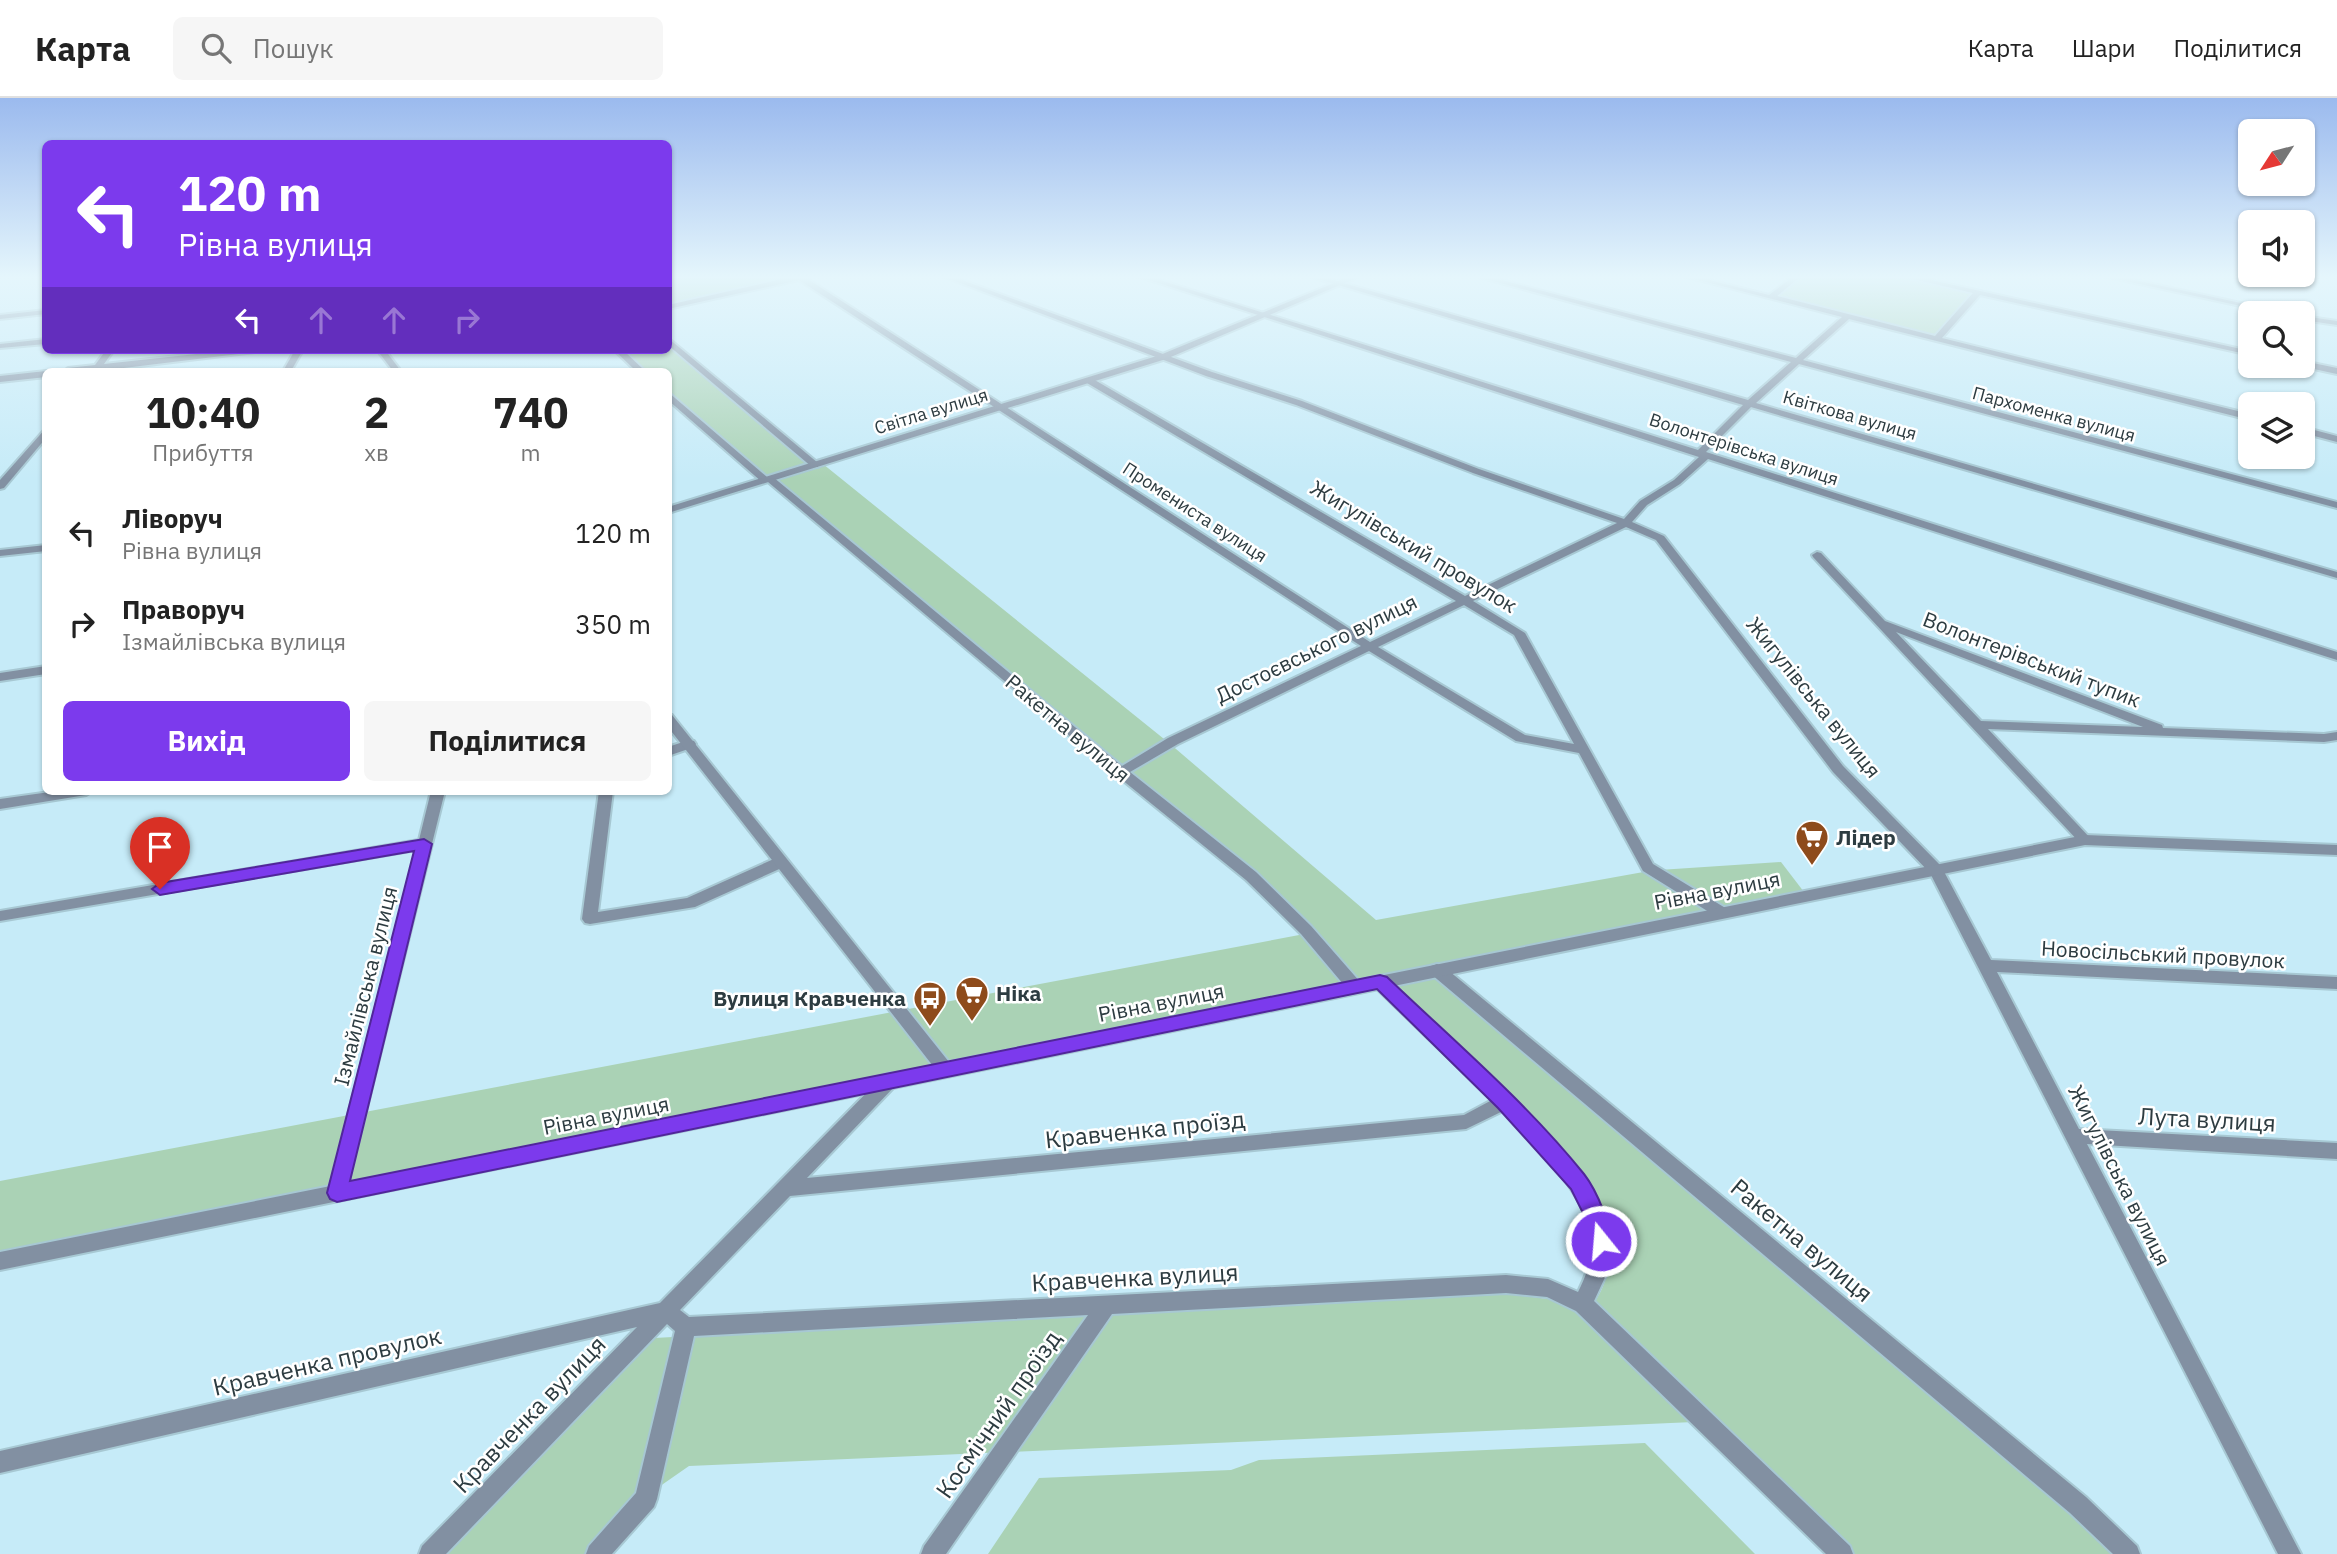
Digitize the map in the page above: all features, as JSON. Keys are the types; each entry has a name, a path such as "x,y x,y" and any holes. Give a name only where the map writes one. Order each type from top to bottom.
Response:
{"street":[{"path":"0,346 19,344"},
{"path":"673,344 815,465"},
{"name":"Промениста вулиця","path":"905,344 1369,646 1521,738 1583,750"},
{"name":"Жигулівська вулиця","path":"1128,344 1626,523 1652,534 1665,544 1817,743 1936,870 2290,1554"},
{"name":"Світла вулиця","path":"672,509 1090,381 1195,344"},
{"name":"Волонтерівська вулиця","path":"1353,344 2337,656"},
{"name":"Квіткова вулиця","path":"1544,344 2337,575"},
{"name":"Пархоменка вулиця","path":"1732,344 2337,505"},
{"name":"Достоєвського вулиця","path":"1121,772 1172,741 1626,523 1637,507 1654,493 1676,482 1749,404 1816,344"},
{"path":"1961,344 2238,414"},
{"path":"2210,344 2238,350"},
{"path":"105,368 222,354"},
{"path":"384,354 395,368"},
{"path":"622,354 638,368"},
{"path":"2315,366 2337,371"},
{"path":"0,379 42,374"},
{"name":"Жигулівський провулок","path":"1090,381 1519,633 1648,867 1722,913"},
{"name":"Ракетна вулиця","path":"672,398 1121,772 1251,876 1306,930 1355,987"},
{"path":"2315,433 2337,439"},
{"path":"0,486 42,436"},
{"path":"0,553 42,548"},
{"name":"Волонтерівський тупик","path":"1817,555 2085,840"},
{"name":"Волонтерівський тупик","path":"1881,622 2169,732"},
{"path":"0,677 42,671"},
{"path":"672,723 944,1069"},
{"name":"Волонтерівський тупик","path":"1977,725 2324,738 2337,736"},
{"path":"672,750 689,744"},
{"path":"0,804 60,795"},
{"name":"Ізмайлівська вулиця","path":"337,1193 437,795"},
{"path":"606,795 590,919 690,903 781,862"},
{"name":"Рівна вулиця","path":"0,1261 2085,840 2337,850"},
{"path":"0,916 424,844"},
{"name":"Новосільський провулок","path":"1986,966 2337,983"},
{"name":"Ракетна вулиця","path":"1437,970 2078,1505 2129,1554"},
{"path":"1380,982 1505,1102 1578,1183 1593,1212 1601,1241 1597,1273 1583,1304 1842,1554"},
{"name":"Кравченка вулиця","path":"430,1554 890,1080"},
{"name":"Кравченка проїзд","path":"785,1188 1466,1122 1505,1102"},
{"name":"Лута вулиця","path":"2074,1136 2332,1150"},
{"path":"2332,1150 2337,1166"},
{"name":"Кравченка вулиця","path":"686,1327 1506,1284 1548,1288 1583,1304"},
{"name":"Космічний проїзд","path":"932,1554 1107,1305"},
{"path":"597,1554 646,1499 686,1327 666,1311"},
{"name":"Кравченка провулок","path":"0,1462 666,1311"}],"green space":[{"path":"672,347 812,467 823,464 1169,743 1376,920 1649,871 1712,910 1429,968 2067,1505 2117,1554 1855,1554 1716,1421 689,1466 630,1507 587,1554 445,1554 654,1338 1506,1294 1549,1299 1585,1314 1601,1291 1610,1261 1609,1239 1601,1211 1383,978 0,1258 0,1181 1315,932 773,476 767,478 672,394 672,368 643,368 627,354 672,354"},
{"path":"1781,862 1804,892 1721,908 1659,870"},
{"path":"1645,1443 1755,1554 988,1554 1039,1478 1231,1470 1259,1460"}],"place":[{"name":"Лідер","path":"1812,867"},
{"name":"Ніка","path":"972,1023"},
{"name":"Вулиця Кравченка","path":"930,1028"}],"route":[{"path":"160,889 424,844 337,1193 1380,982 1505,1102 1578,1183 1593,1212 1601,1241"}]}
